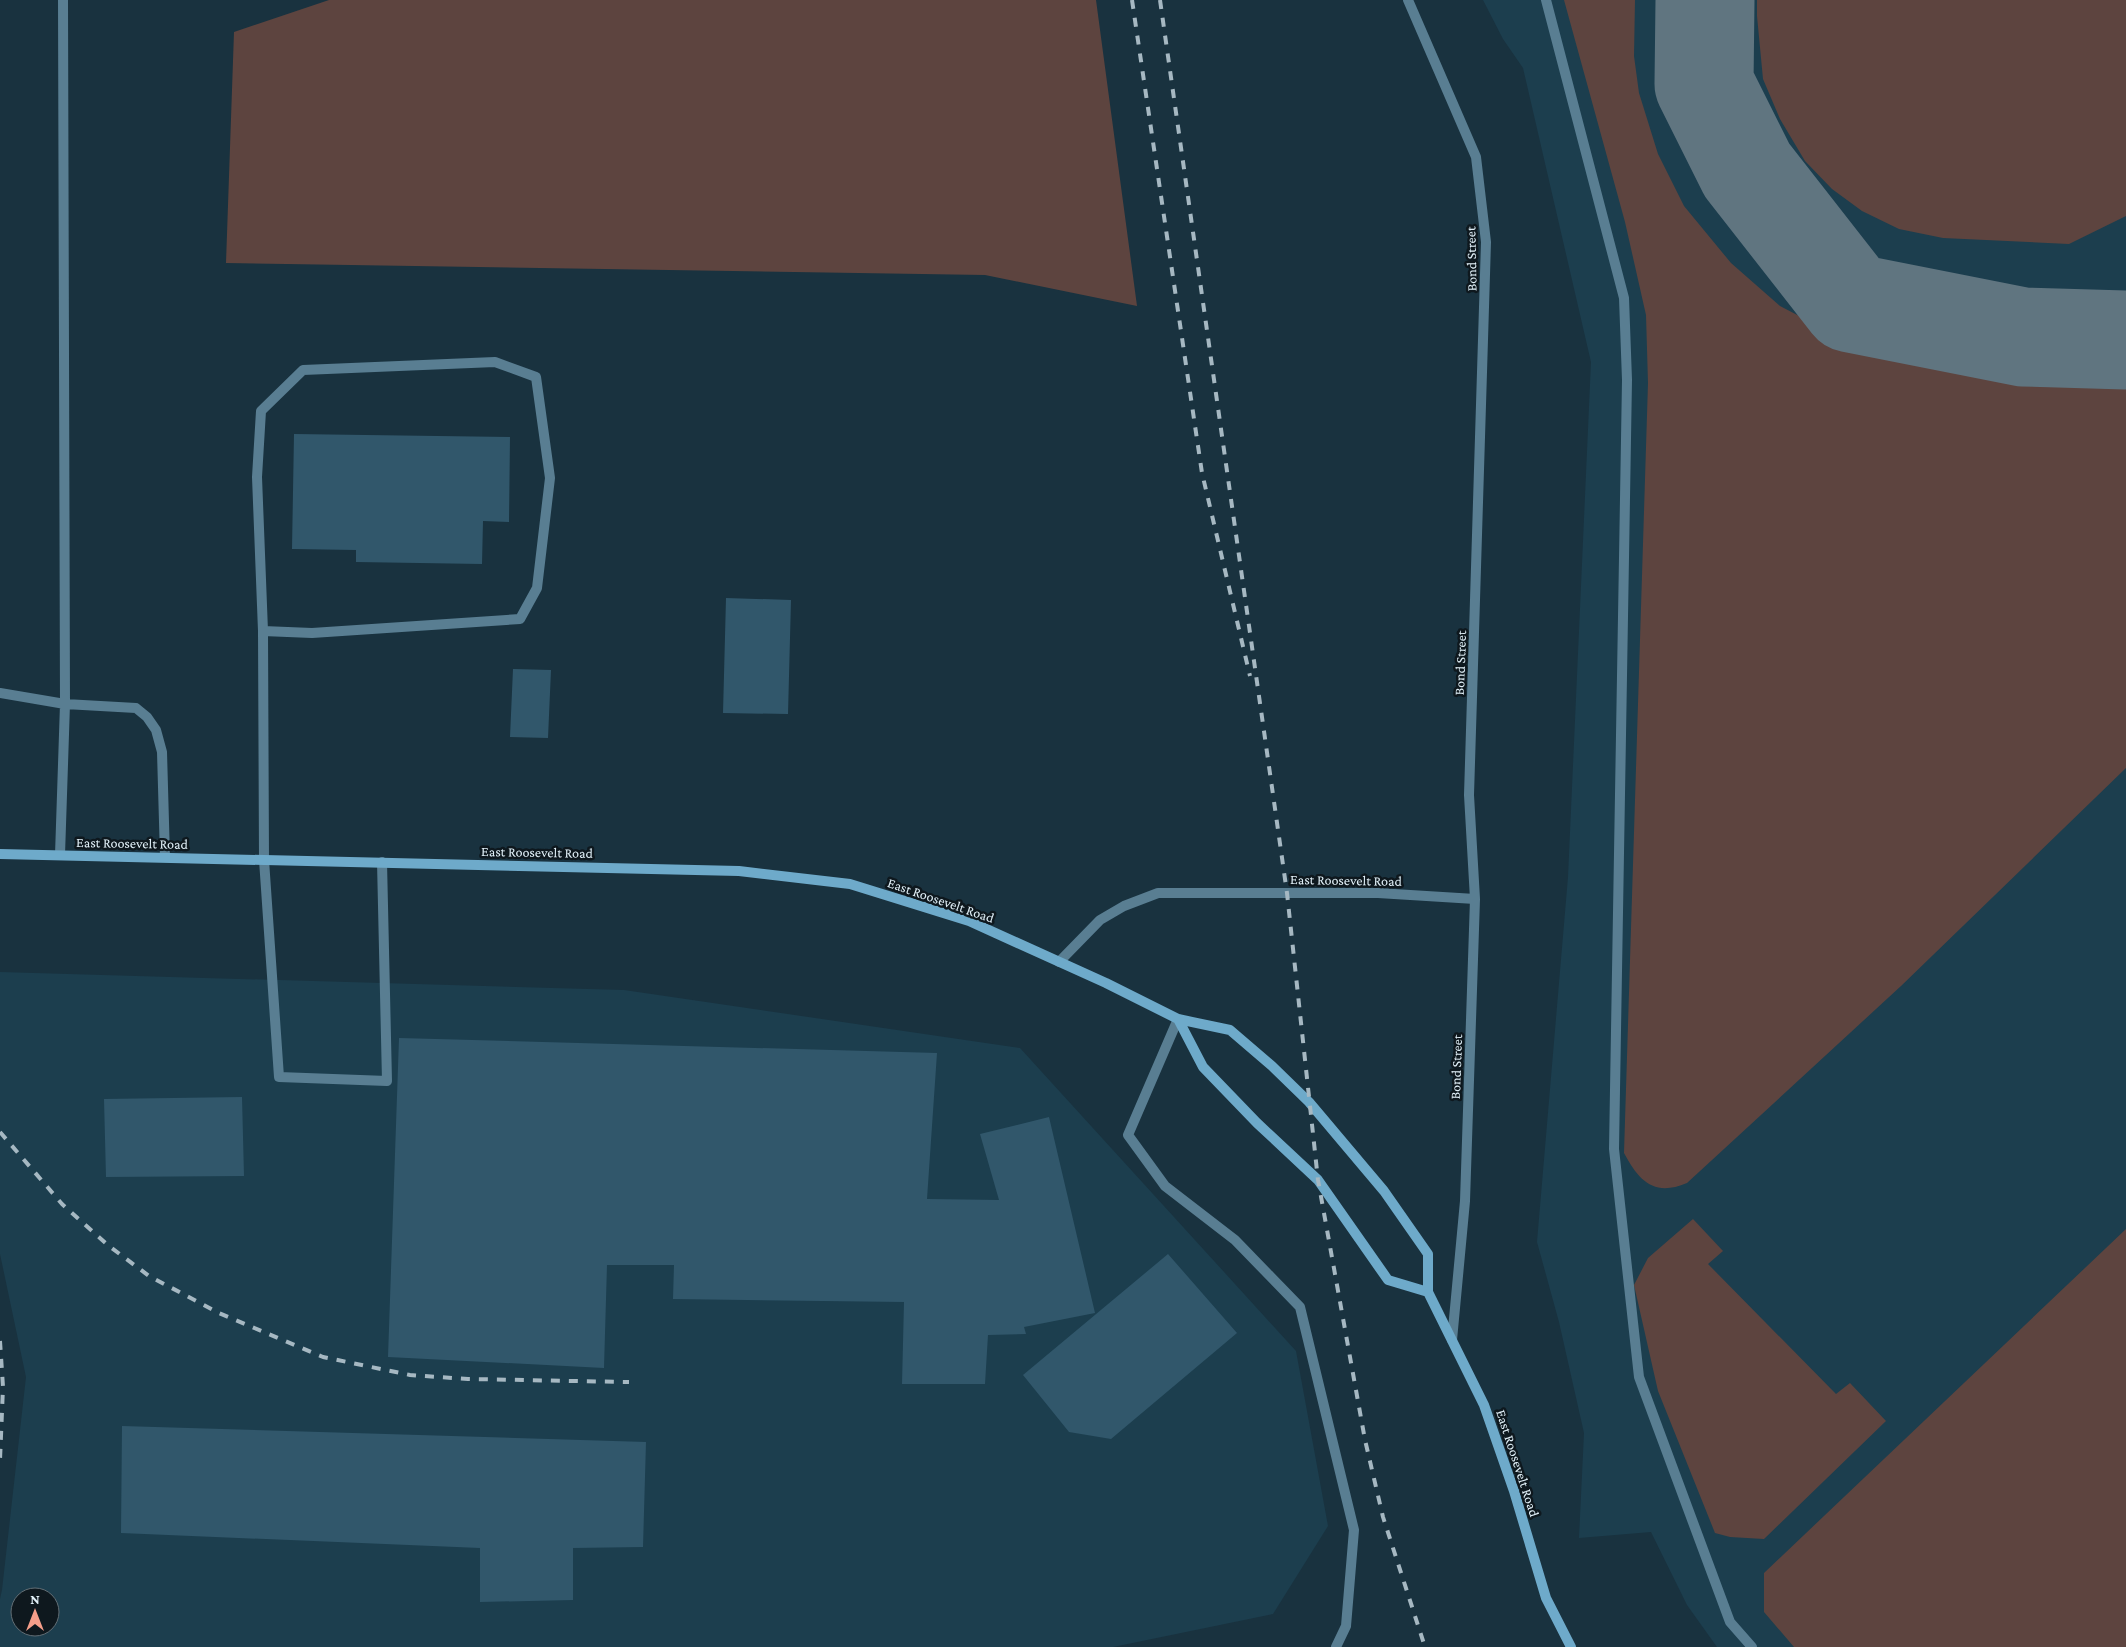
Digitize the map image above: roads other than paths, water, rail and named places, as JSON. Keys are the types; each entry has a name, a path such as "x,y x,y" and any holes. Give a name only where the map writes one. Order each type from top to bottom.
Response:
{"main road":[{"name":"East Roosevelt Road","path":"0,854 740,871 850,884 969,921 1178,1019 1230,1030 1272,1066 1308,1102 1384,1191 1428,1254 1428,1292 1484,1405 1514,1491 1546,1598 1571,1647"},
{"path":"1178,1019 1203,1068 1257,1124 1318,1180 1388,1280 1428,1292"}],"street":[{"path":"60,855 65,704 63,0"},
{"name":"Bond Street","path":"1408,0 1476,157 1486,242 1469,795 1475,899 1465,1201 1452,1340"},
{"path":"1546,0 1624,298 1627,380 1614,1149 1639,1377 1730,1622 1752,1647"},
{"path":"263,631 312,633 520,619 537,588 550,478 536,377 495,362 303,370 261,411 257,478 263,631 264,860 280,1077 386,1081 382,862"},
{"path":"0,692 65,704 136,708 147,717 156,730 162,752 165,857"},
{"name":"East Roosevelt Road","path":"1059,962 1100,920 1124,906 1158,893 1378,893 1475,899"},
{"path":"1178,1019 1128,1135 1165,1186 1235,1240 1300,1307 1354,1530 1346,1626 1336,1647"}],"railway":[{"path":"1132,0 1202,473 1250,676"},
{"path":"1160,0 1287,893 1318,1180 1365,1440 1383,1517 1425,1647"},
{"path":"0,1132 62,1204 109,1246 149,1276 219,1313 323,1357 410,1375 468,1379 629,1382"},
{"path":"0,1341 3,1387 0,1460"}]}
